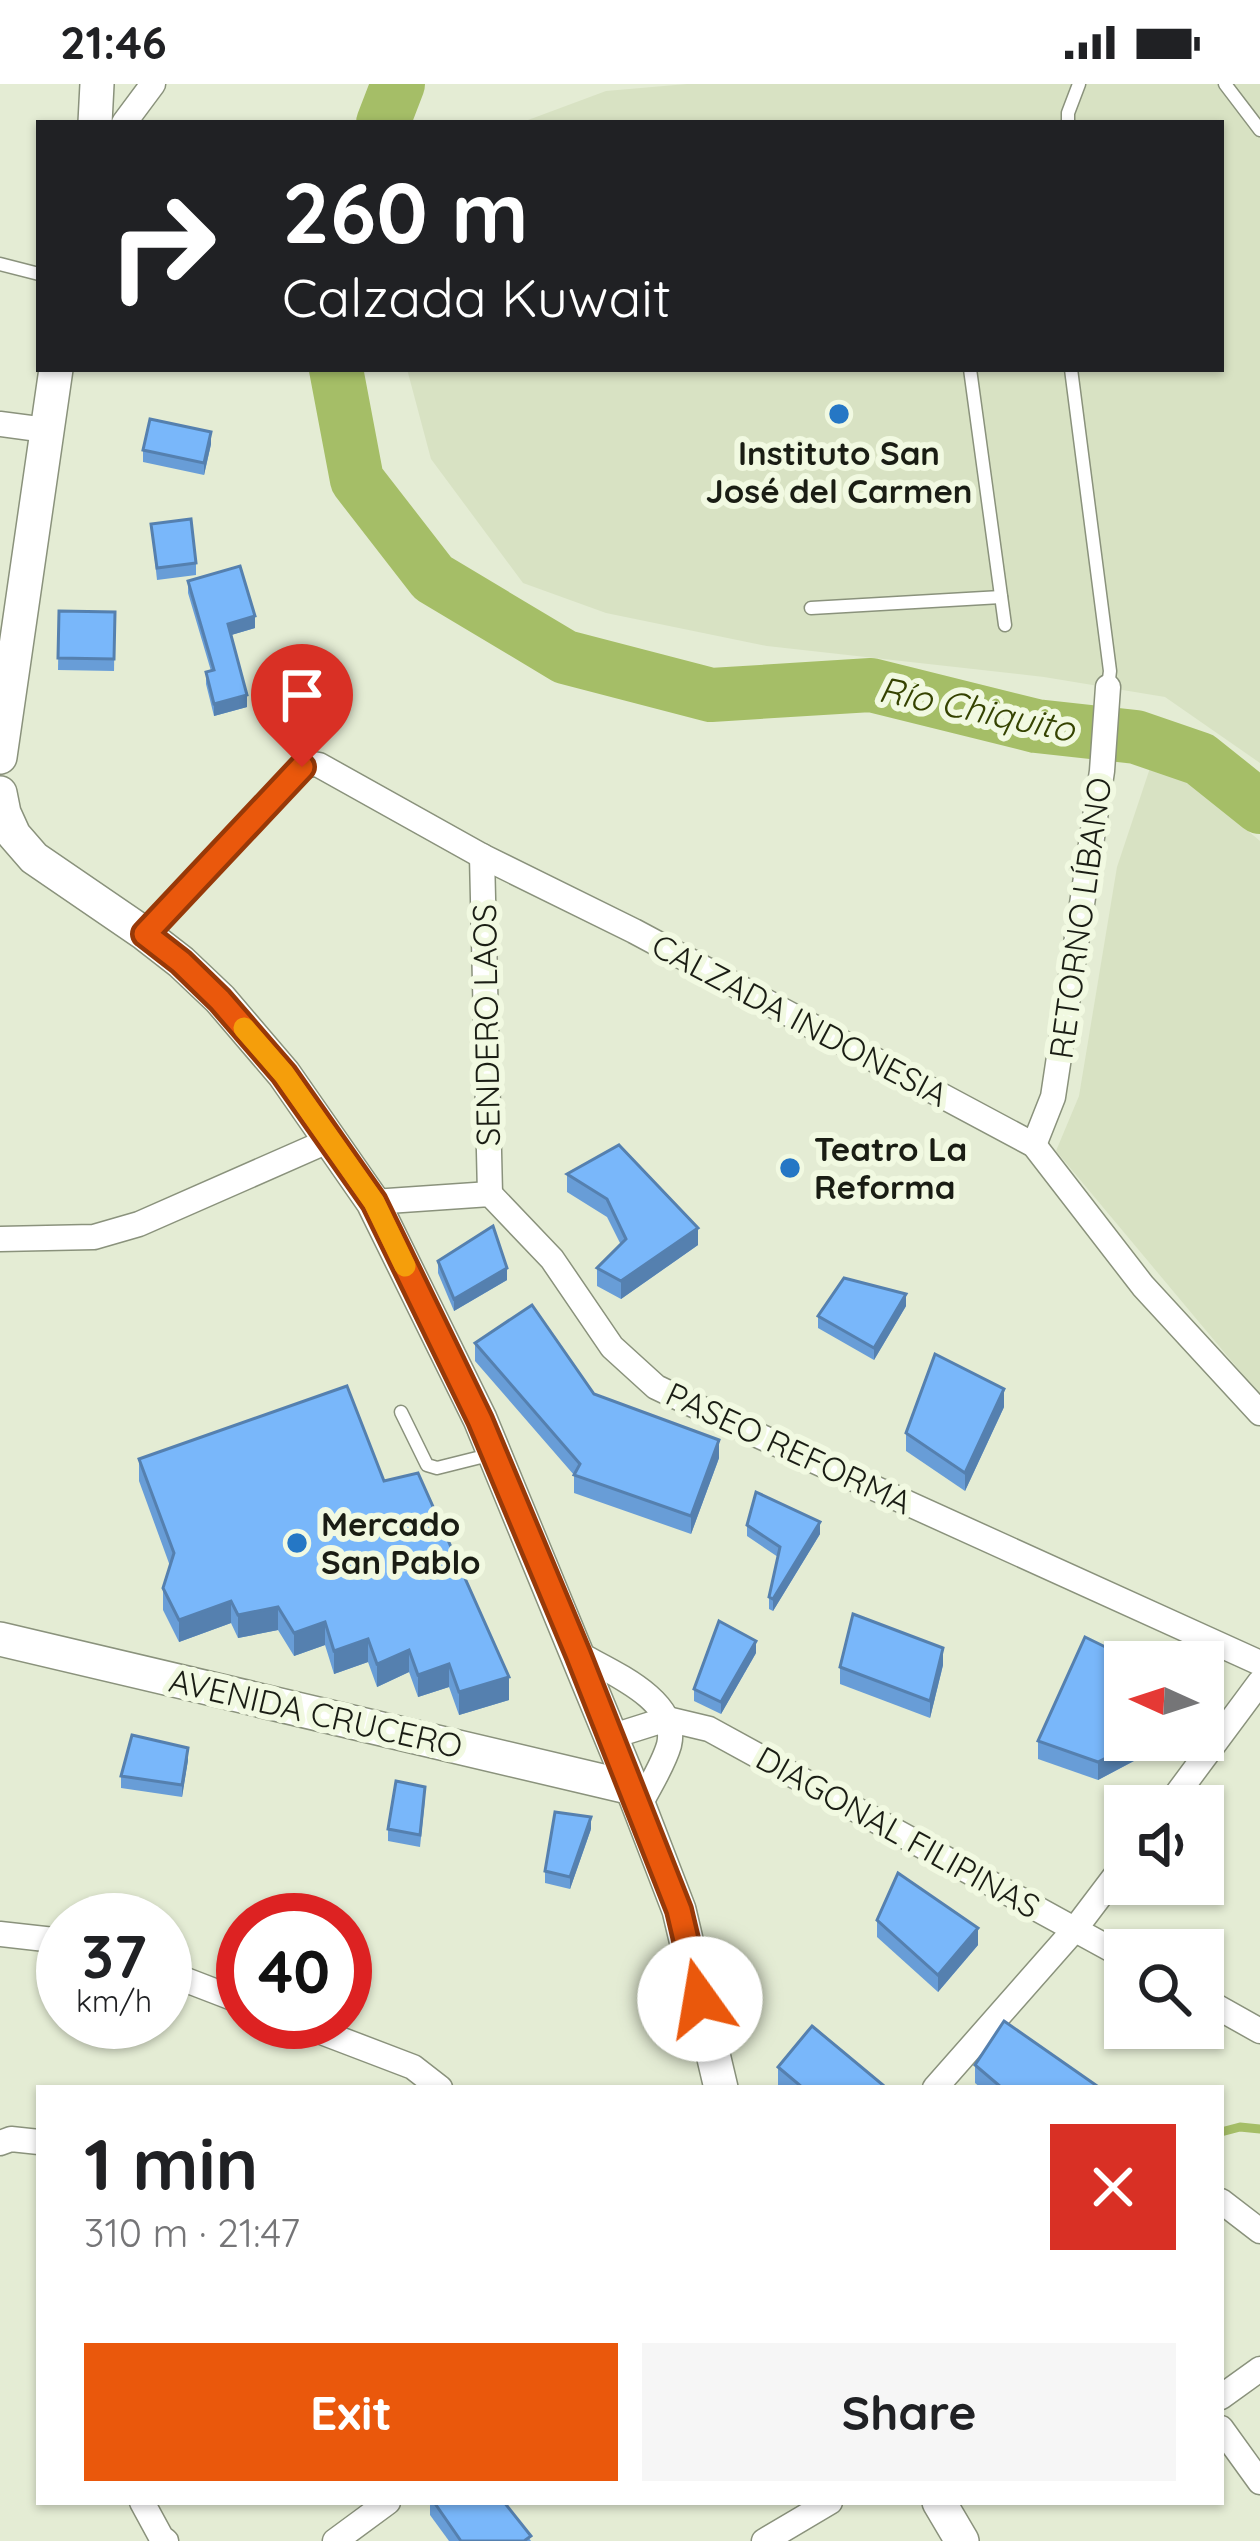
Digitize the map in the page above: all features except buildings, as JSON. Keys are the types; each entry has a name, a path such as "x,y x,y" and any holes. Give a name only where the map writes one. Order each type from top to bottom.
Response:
{"street":[{"path":"95,120 97,84"},
{"path":"126,120 153,84"},
{"path":"0,757 56,372"},
{"path":"0,424 46,430"},
{"name":"RETORNO LÍBANO","path":"1034,1144 1053,1097 1102,771 1108,687"},
{"name":"CALZADA INDONESIA","path":"145,934 302,767 319,765 482,856 634,931 1034,1144 1143,1286 1260,1413"},
{"path":"0,793 17,857 145,934 181,962 284,1074 374,1202 494,1454 636,1798 679,1910 720,2085"},
{"name":"SENDERO LAOS","path":"482,856 490,1194"},
{"path":"0,1239 94,1237 139,1224 330,1139"},
{"path":"374,1202 490,1194"},
{"name":"PASEO REFORMA","path":"490,1194 552,1258 612,1347 656,1387 1260,1663"},
{"name":"AVENIDA CRUCERO","path":"0,1639 636,1798"},
{"name":"DIAGONAL FILIPINAS","path":"578,1654 655,1700 667,1719 709,1729 1104,1945"},
{"path":"1184,1785 1260,1682"},
{"path":"610,1737 667,1719 670,1742 636,1798"},
{"path":"937,2085 1104,1891"},
{"path":"0,1934 36,1938"},
{"path":"1224,2011 1260,2031"},
{"path":"366,2049 413,2067 436,2085"},
{"path":"0,2143 36,2142"},
{"path":"1224,2202 1260,2231"},
{"path":"1224,2395 1260,2369"},
{"path":"1224,2432 1260,2482"},
{"path":"144,2505 166,2541"},
{"path":"335,2541 384,2505"},
{"path":"764,2541 825,2505"},
{"path":"941,2505 962,2541"}],"lane":[{"path":"1068,120 1079,84"},
{"path":"1225,84 1260,130"},
{"path":"0,264 36,273"},
{"path":"970,372 1004,625"},
{"path":"1071,372 1110,671 1108,687"},
{"path":"811,608 1001,597"},
{"path":"401,1412 428,1466 494,1454"}],"shaded area":[{"name":"Instituto San José del Carmen","path":"687,84 1260,84 1260,763 1165,697 1044,677 767,646 606,613 523,583 431,459 408,372 1224,372 1224,120 528,120 606,91"},
{"path":"1155,753 1260,841 1260,1395 1056,1151 1079,1096 1117,867"}],"waterway":[{"name":"Río Chiquito","path":"384,120 398,84"},
{"name":"Río Chiquito","path":"337,372 357,480 433,578 565,657 711,695 871,685 1036,726 1136,737 1200,759 1260,807"},
{"path":"1224,2131 1260,2129"}],"slow traffic":[{"path":"244,1028 284,1074 374,1202 405,1266"}],"place":[{"name":"Instituto San José del Carmen","path":"839,414"},
{"name":"Teatro La Reforma","path":"790,1168"},
{"name":"Mercado San Pablo","path":"297,1543"}],"route":[{"path":"302,767 145,934 220,1000 284,1074 374,1202 480,1420 578,1654 679,1910 700,1999"}]}
